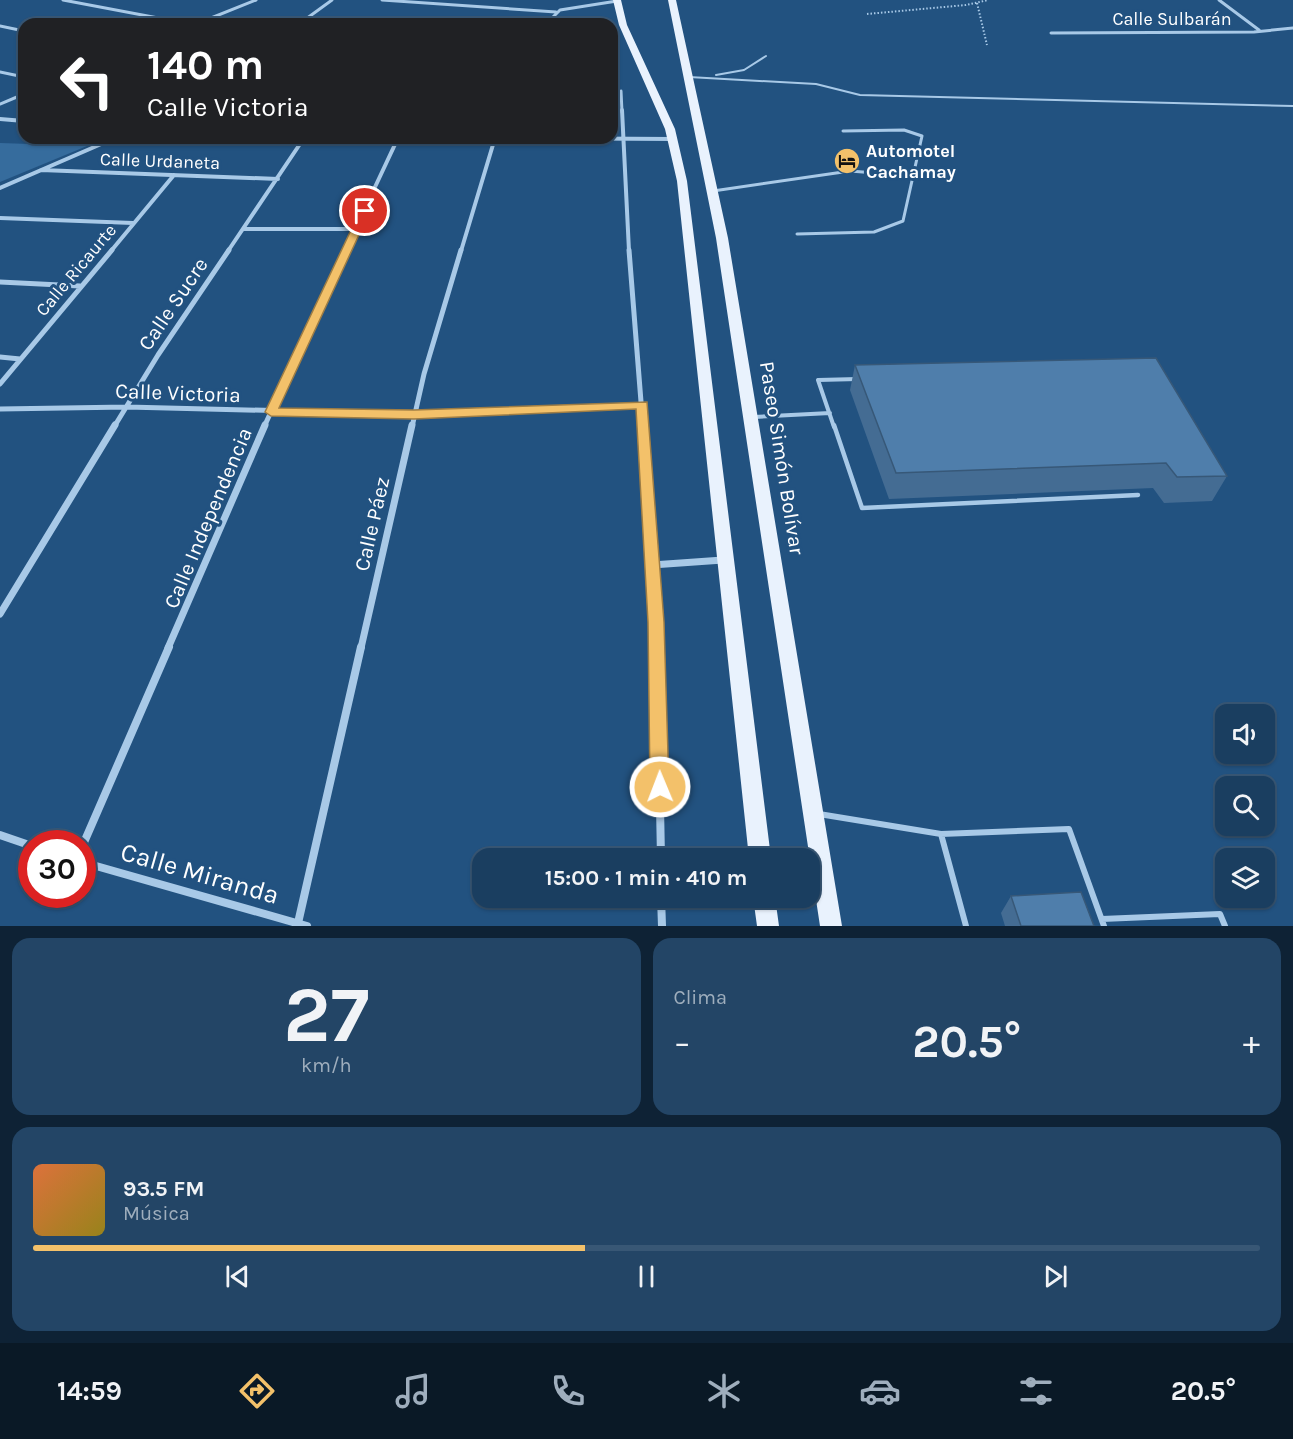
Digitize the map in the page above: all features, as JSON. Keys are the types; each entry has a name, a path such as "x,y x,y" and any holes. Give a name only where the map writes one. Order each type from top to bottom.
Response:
{"main road":[{"name":"Paseo Simón Bolívar","path":"672,0 712,191 831,926"},
{"path":"617,1 623,25 673,139 691,239 759,848"},
{"path":"766,908 768,926"}],"street":[{"path":"63,0 158,18"},
{"path":"211,18 256,0"},
{"path":"307,18 332,0"},
{"path":"382,0 556,12 579,6 617,1"},
{"path":"1218,0 1259,30"},
{"path":"551,18 556,12"},
{"path":"0,26 18,30"},
{"name":"Calle Sulbarán","path":"1051,33 1248,32 1293,28"},
{"path":"0,72 18,76"},
{"path":"621,91 627,241 642,405 656,622 661,848"},
{"path":"0,104 18,96"},
{"path":"0,120 18,121"},
{"path":"618,139 673,139"},
{"path":"0,188 101,144"},
{"name":"Calle Sucre","path":"0,614 158,355 300,144"},
{"name":"Calle Independencia","path":"89,830 271,412 395,144"},
{"name":"Calle Páez","path":"302,924 414,414 493,144"},
{"name":"Calle Urdaneta","path":"41,170 278,179"},
{"name":"Calle Ricaurte","path":"0,384 174,175"},
{"path":"0,218 133,223"},
{"path":"244,229 357,229"},
{"path":"0,282 80,286"},
{"path":"0,357 20,359"},
{"name":"Calle Victoria","path":"0,409 127,407 414,414 642,405"},
{"path":"652,565 727,560"},
{"path":"0,835 18,841"},
{"name":"Calle Miranda","path":"96,866 302,924"},
{"path":"662,908 662,926"}],"lane":[{"path":"710,76 744,70 766,56"},
{"path":"688,77 710,76 816,84 860,95 1293,106"},
{"path":"797,234 874,232 903,221 922,136 904,130 843,131"},
{"path":"712,191 850,171 913,176"},
{"path":"865,379 818,380 862,508 1138,495"},
{"path":"750,418 830,413"},
{"path":"813,813 941,834 1069,829 1103,922 1220,914 1225,926"},
{"path":"941,834 966,926"}],"path":[{"path":"867,14 988,0"},
{"path":"977,3 987,45"}],"shaded area":[{"path":"0,143 87,146 0,182"}],"building":[{"path":"1156,358 1227,476 1177,477 1166,463 896,473 855,365"},
{"path":"1081,892 1094,926 1021,926 1011,896"}],"place":[{"name":"Automotel Cachamay","path":"847,161"}],"route":[{"path":"365,211 271,412 414,414 642,405 656,622 660,787"}]}
